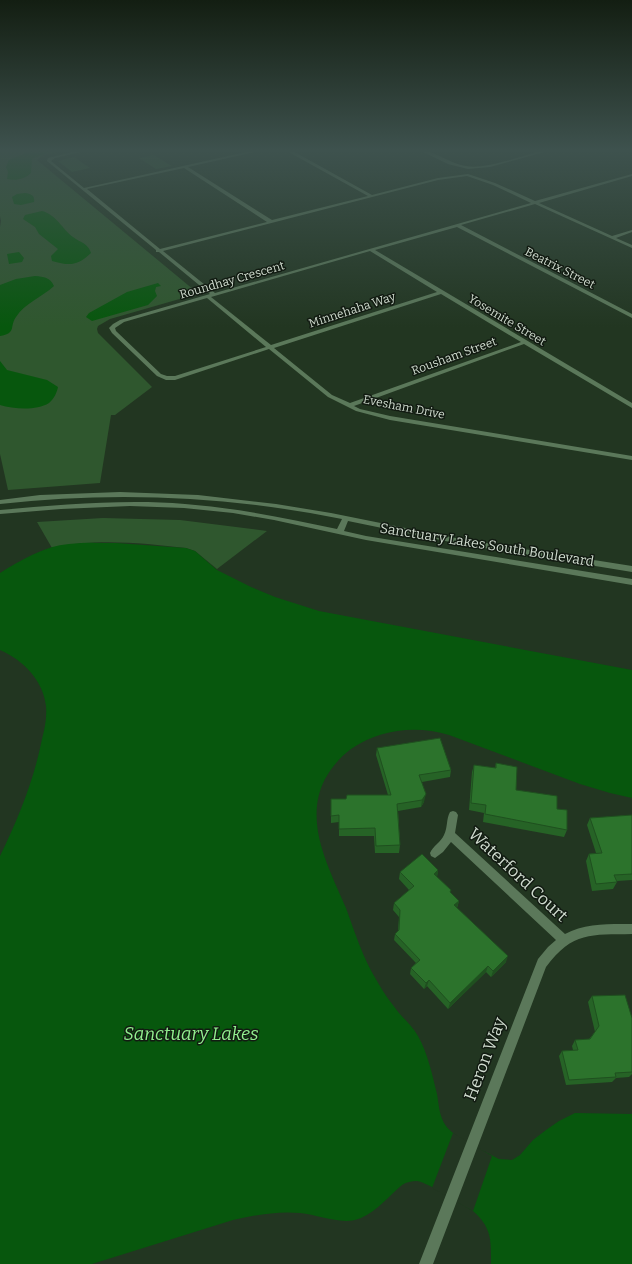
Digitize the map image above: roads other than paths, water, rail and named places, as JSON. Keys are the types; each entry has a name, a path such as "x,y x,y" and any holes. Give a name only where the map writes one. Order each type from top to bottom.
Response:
{"street":[{"name":"Evesham Drive","path":"107,209 270,347 330,396 348,406 390,418 632,456"},
{"path":"251,209 271,222"},
{"path":"158,251 322,209"},
{"name":"Roundhay Crescent","path":"270,347 180,376 166,378 161,377 155,372 113,330 113,326 118,323 515,209"},
{"path":"548,209 632,247"},
{"name":"Beatrix Street","path":"457,226 632,316"},
{"path":"612,238 632,231"},
{"name":"Yosemite Street","path":"371,250 632,406"},
{"name":"Minnehaha Way","path":"270,347 441,292"},
{"name":"Rousham Street","path":"348,406 524,342"},
{"name":"Rousham Street","path":"358,410 391,391"},
{"name":"Sanctuary Lakes South Boulevard","path":"0,502 84,494 165,494 227,498 346,518 434,537 632,569"},
{"name":"Sanctuary Lakes South Boulevard","path":"0,512 97,505 178,506 260,515 339,533 511,563 632,582"},
{"path":"339,533 346,518"},
{"name":"Waterford Court","path":"435,853 450,835 453,815"},
{"name":"Waterford Court","path":"450,835 563,940"},
{"name":"Heron Way","path":"426,1264 536,974 548,953 563,940 579,933 632,929"}],"water":[{"path":"42,211 56,219 69,234 86,245 91,253 82,260 73,264 64,264 52,261 51,256 58,249 39,234 35,227 23,219 25,215"},
{"path":"19,252 24,258 22,262 9,264 7,254"},
{"path":"35,276 49,279 54,286 24,308 16,317 11,331 0,336 0,285 16,279"},
{"path":"158,283 161,286 156,287 155,291 157,296 148,305 92,321 86,317 89,313 127,292"},
{"path":"0,361 7,370 47,380 58,387 52,400 44,406 31,408 12,408 0,405"},
{"name":"Sanctuary Lakes","path":"75,543 116,543 186,548 195,551 217,570 251,587 275,597 319,611 632,670 632,798 580,784 449,735 424,730 398,731 386,733 362,742 347,752 336,762 325,779 319,795 317,828 326,861 346,908 363,954 384,993 418,1036 427,1057 444,1122 456,1136 499,1159 512,1160 520,1155 533,1140 546,1130 575,1113 632,1114 632,1264 491,1264 489,1235 484,1223 479,1217 473,1211 445,1194 417,1181 402,1185 383,1203 367,1215 354,1220 347,1221 331,1219 300,1213 266,1214 233,1220 92,1264 0,1264 0,856 19,814 35,769 44,731 46,706 41,688 36,679 24,665 0,650 0,573 24,559 60,545"}]}
